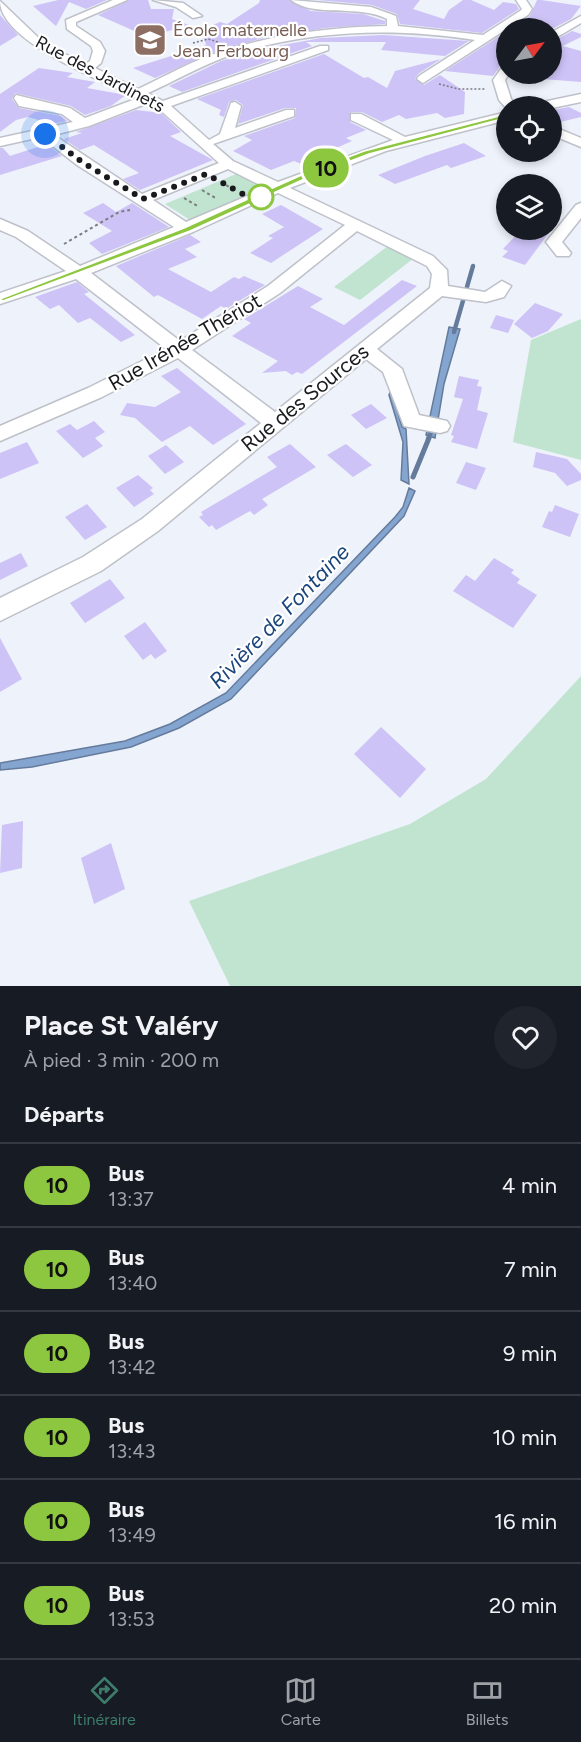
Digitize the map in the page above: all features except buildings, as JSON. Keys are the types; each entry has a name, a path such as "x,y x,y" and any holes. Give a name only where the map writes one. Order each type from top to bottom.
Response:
{"street":[{"path":"85,69 95,63 99,51 96,44 71,27 71,20 122,0"},
{"path":"158,0 179,5 197,16"},
{"path":"296,0 321,6 382,13 392,18 393,30"},
{"path":"423,79 524,13 527,9 521,0"},
{"name":"Rue des Jardinets","path":"1,2 21,29 42,47 151,99 228,164 278,189"},
{"path":"562,32 579,23"},
{"path":"151,99 207,61 251,47 311,35 393,30 487,39"},
{"path":"0,142 45,134 84,123 151,99 324,48"},
{"path":"500,84 505,96"},
{"path":"562,102 581,98"},
{"path":"20,99 24,103 66,111 84,123"},
{"path":"226,136 235,106"},
{"path":"206,144 290,112"},
{"path":"356,117 384,129 404,142"},
{"path":"375,118 418,138"},
{"path":"0,299 78,272 187,229 341,162 418,138 496,119"},
{"path":"45,134 82,162 187,229"},
{"path":"562,134 581,143"},
{"path":"146,201 228,164"},
{"path":"278,189 436,264 442,272 445,291 486,297 498,293 502,285"},
{"path":"563,253 554,242 581,208"},
{"path":"0,224 22,234 78,272 275,423"},
{"name":"Rue Irénée Thériot","path":"0,434 99,392 180,350 284,284 355,225"},
{"name":"Rue des Sources","path":"0,610 92,564 150,525 365,349 445,291"},
{"path":"365,349 392,369 411,421 431,425"}],"path":[{"path":"423,79 458,89 500,88"},
{"path":"206,174 254,200"},
{"path":"187,181 235,208"},
{"path":"169,189 216,217"},
{"path":"50,253 119,212 146,201"}],"green space":[{"path":"236,174 262,188 260,192 199,219 190,220 165,204"},
{"path":"388,246 414,258 360,300 334,287"},
{"path":"581,319 581,460 513,442 531,340"},
{"path":"581,676 581,986 230,986 189,901 410,824 486,779"}],"water":[{"path":"449,327 460,329 444,384 435,438 426,435"},
{"path":"391,390 402,427 406,429 409,484 401,480 403,442 389,395"},
{"path":"409,488 415,491 404,516 231,699 179,728 131,747 32,767 0,770 0,763 125,741 170,724 226,693 395,517 403,507"}],"waterway":[{"name":"Rivière de Fontaine","path":"454,332 473,266"},
{"name":"Rivière de Fontaine","path":"428,439 431,432"},
{"name":"Rivière de Fontaine","path":"413,477 429,438"}],"bus line":[{"name":"10","path":"0,299 78,272 187,229 367,152 496,119"}],"place":[{"name":"École maternelle Jean Ferbourg","path":"150,40"}],"route":[{"path":"45,134 82,162 143,199 206,174 254,200 261,197"}]}
